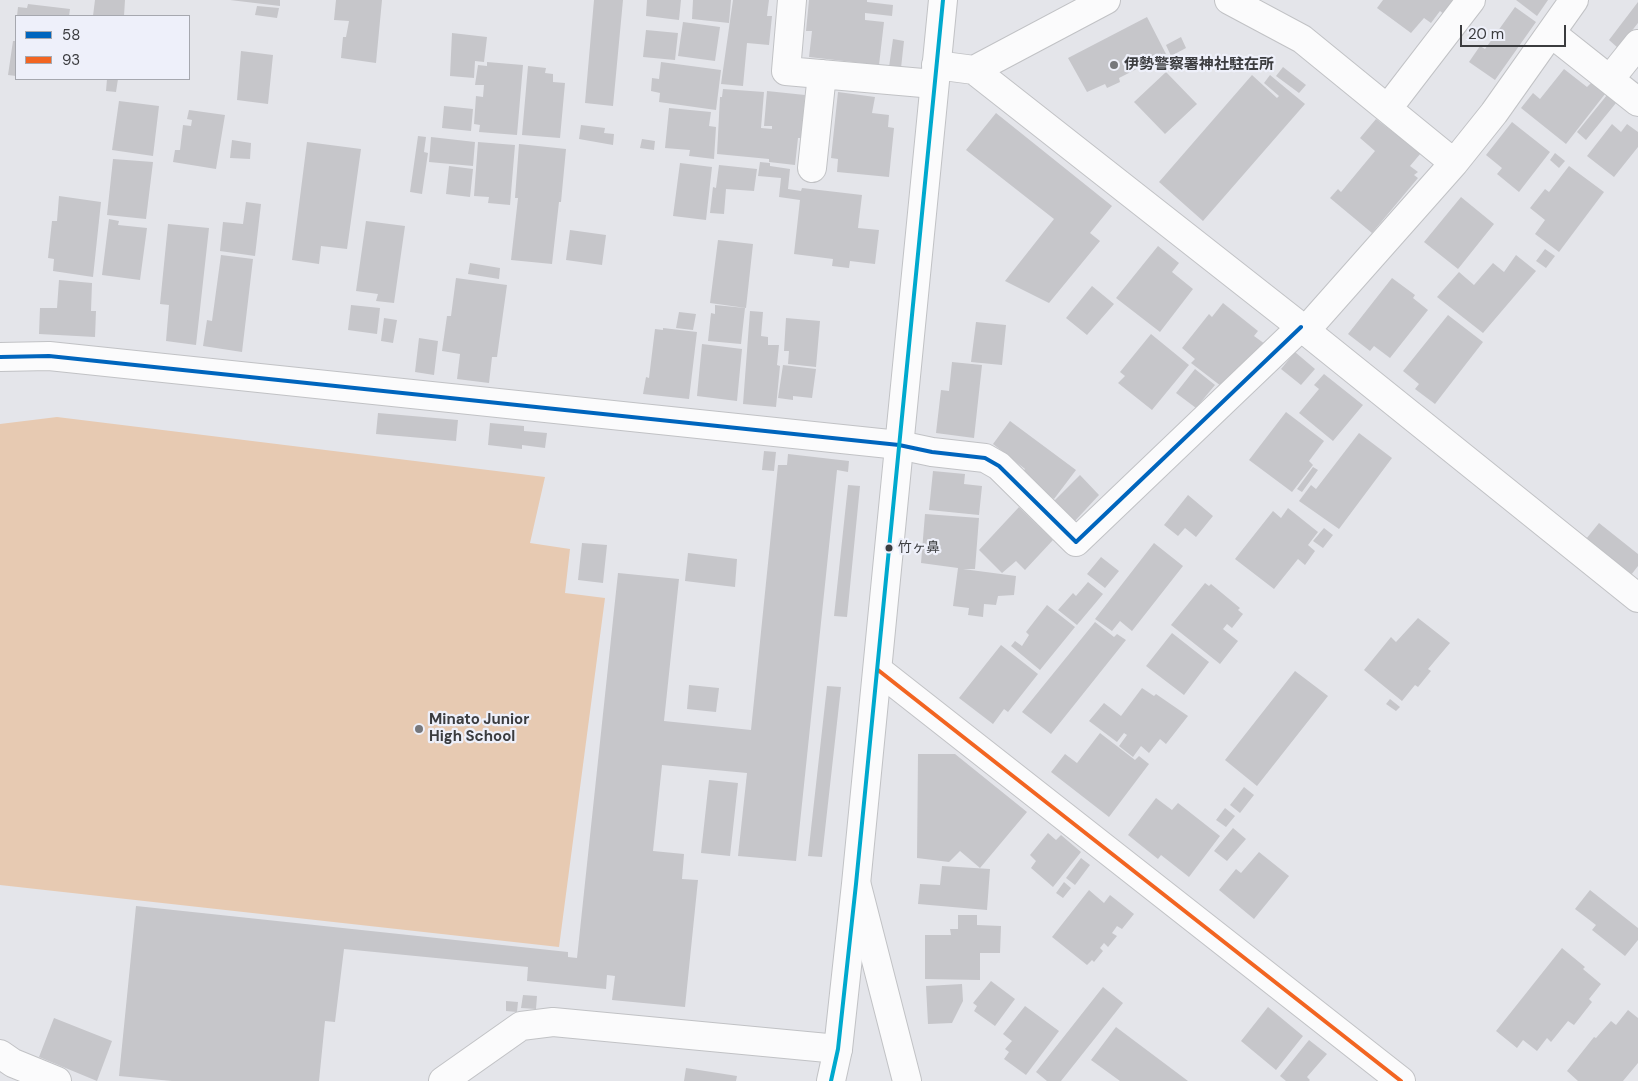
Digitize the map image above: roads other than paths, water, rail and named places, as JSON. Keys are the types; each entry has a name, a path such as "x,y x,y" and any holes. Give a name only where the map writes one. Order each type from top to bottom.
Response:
{"street":[{"path":"792,0 786,70 822,74 935,75 974,70 1106,0"},
{"path":"831,1081 838,1048 856,884 943,0"},
{"path":"1230,0 1302,39 1454,163"},
{"path":"1388,108 1471,0"},
{"path":"0,357 49,356 899,445 932,452 985,458 1000,466 1076,542 1304,329 1454,163 1494,113 1574,0"},
{"path":"1551,33 1638,102"},
{"path":"1610,79 1638,44"},
{"path":"974,70 1304,329 1638,598"},
{"path":"812,168 822,74"},
{"path":"878,670 1401,1081"},
{"path":"856,884 907,1081"},
{"path":"443,1081 521,1026 553,1022 838,1048"},
{"path":"0,1054 13,1063 57,1081"}],"place":[{"name":"伊勢警察署神社駐在所","path":"1114,65"},
{"name":"竹ヶ鼻","path":"889,548"},
{"name":"Minato Junior High School","path":"419,729"}]}
